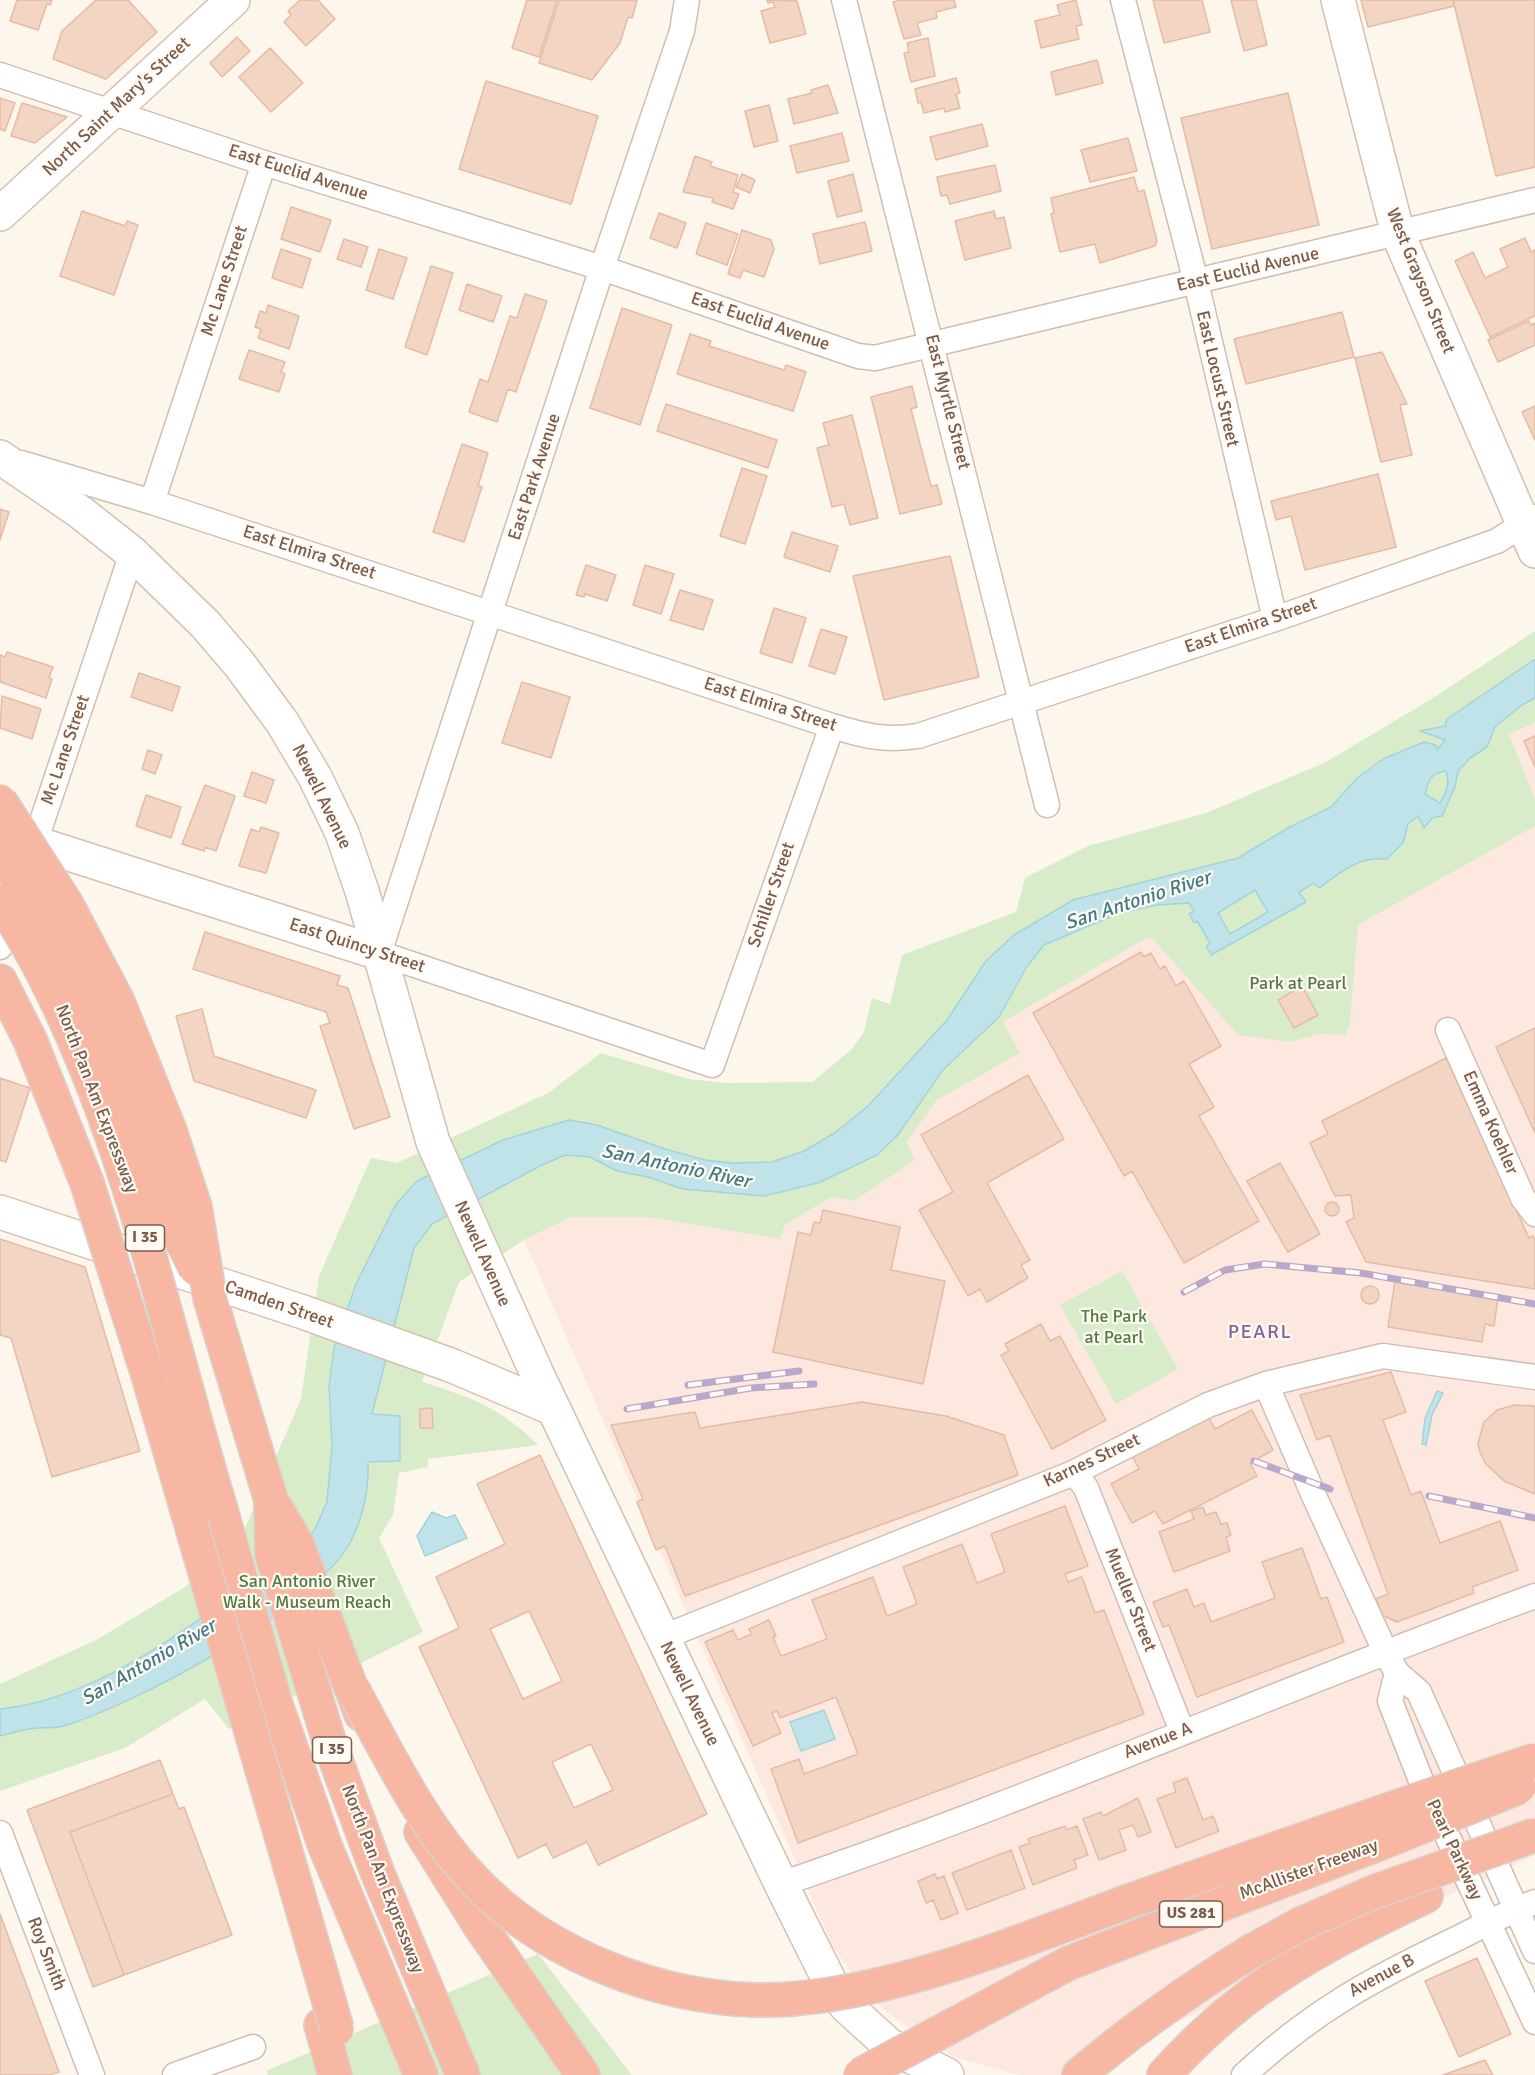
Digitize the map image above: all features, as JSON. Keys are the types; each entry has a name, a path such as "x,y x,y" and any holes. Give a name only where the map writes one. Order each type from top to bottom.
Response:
{"highway":[{"name":"North Pan Am Expressway","path":"0,801 67,904 99,963 131,1032 170,1131 195,1207 210,1298 271,1500 272,1555 331,1747 378,1875 463,2075"},
{"name":"North Pan Am Expressway","path":"0,850 39,912 94,1017 142,1137 168,1213 210,1298"},
{"name":"North Pan Am Expressway","path":"0,901 45,975 97,1093 131,1188 192,1413 279,1712 325,1846 421,2075"},
{"name":"North Pan Am Expressway","path":"0,934 57,1042 86,1111 192,1413"},
{"path":"0,981 30,1040 87,1183 139,1378 329,2027 350,2075"},
{"path":"271,1500 297,1544 372,1740 428,1846 583,2075"},
{"path":"352,1688 439,1838 462,1866 506,1909 554,1941 615,1970 650,1983 688,1992 754,2000 816,1996 853,1989 965,1960 1353,1821 1535,1760"},
{"name":"McAllister Freeway","path":"860,2075 1069,1963 1386,1841 1535,1780"},
{"path":"1079,2075 1122,2038 1190,1989 1301,1924 1374,1892 1535,1835"},
{"path":"1164,2075 1186,2050 1241,2001 1282,1971 1333,1940 1535,1844"},
{"path":"329,2027 335,2075"}],"main road":[{"name":"North Saint Mary's Street","path":"0,214 233,0"},
{"name":"West Grayson Street","path":"1338,0 1398,234 1531,531"},
{"name":"Newell Avenue","path":"1,457 132,553 205,624 240,665 282,722 342,833 380,953 434,1142 489,1272 661,1638 781,1884 830,1982 846,2006 889,2046 947,2075"},
{"name":"East Quincy Street","path":"0,831 380,953"},
{"name":"Camden Street","path":"0,1212 303,1312 453,1366 554,1409"}],"street":[{"name":"East Park Avenue","path":"380,953 602,268 682,31 687,0"},
{"name":"East Myrtle Street","path":"844,0 933,345 1047,805"},
{"name":"East Locust Street","path":"1123,0 1196,282 1275,619"},
{"name":"East Euclid Avenue","path":"0,75 264,163 602,268 858,356 891,356 1535,200"},
{"name":"Mc Lane Street","path":"152,502 264,163"},
{"name":"East Elmira Street","path":"1,457 152,502 832,726 870,738 891,740 918,736 1275,619 1531,531"},
{"name":"Mc Lane Street","path":"0,948 132,553"},
{"name":"Schiller Street","path":"712,1065 832,726"},
{"name":"East Quincy Street","path":"380,953 712,1065"},
{"name":"Emma Koehler","path":"1448,1030 1523,1198 1535,1214"},
{"name":"Karnes Street","path":"661,1638 1071,1474 1208,1405 1266,1384 1383,1356 1535,1377"},
{"name":"Pearl Parkway","path":"1266,1384 1385,1651 1396,1673 1419,1692 1525,1906 1535,1952"},
{"name":"Mueller Street","path":"1071,1474 1077,1476 1086,1488 1182,1731"},
{"name":"Avenue A","path":"781,1884 879,1852 1385,1651 1535,1596"},
{"name":"Pearl Parkway","path":"1396,1673 1390,1701 1420,1778 1535,2022"},
{"name":"Roy Smith","path":"0,1833 92,2075"},
{"name":"Avenue B","path":"1244,2075 1280,2041 1349,1992 1525,1906"},
{"path":"175,2075 253,2047"}],"shaded area":[{"path":"1535,723 1535,798 1509,733"},
{"path":"1535,826 1535,1855 1064,2075 1019,2075 953,2057 886,2012 833,1947 524,1240 571,1217 646,1217 780,1239 785,1225 831,1197 854,1201 907,1142 936,1101 1020,1053 1002,1022 1146,937 1154,940 1290,1042 1321,1034 1346,1035 1350,1022 1358,925"}],"green space":[{"name":"San Antonio River Walk - Museum Reach","path":"1535,631 1535,723 1509,734 1535,798 1535,826 1358,925 1350,1022 1346,1035 1321,1034 1290,1042 1238,1035 1154,940 1146,938 1003,1022 1020,1053 936,1101 907,1142 915,1160 854,1201 831,1197 785,1225 780,1239 646,1217 571,1217 524,1240 459,1282 422,1382 484,1405 512,1422 538,1445 428,1459 428,1467 399,1473 393,1515 379,1538 423,1632 229,1729 205,1699 125,1748 0,1791 0,1684 98,1639 185,1587 244,1530 301,1399 319,1276 371,1158 397,1163 548,1093 601,1053 689,1079 727,1083 812,1082 851,1050 864,1032 872,998 890,1004 902,955 1016,912 1025,878 1088,846 1206,813 1326,762 1433,698"},
{"name":"The Park at Pearl","path":"1122,1271 1178,1369 1116,1404 1060,1305"},
{"path":"538,1954 632,2075 268,2075 266,2071"}],"water":[{"name":"San Antonio River","path":"1535,659 1535,698 1522,705 1495,727 1487,747 1470,758 1458,771 1455,787 1442,816 1432,818 1424,828 1418,816 1408,824 1403,843 1387,859 1366,860 1350,866 1319,888 1314,883 1299,892 1306,902 1211,955 1206,946 1210,943 1197,921 1194,923 1189,914 1194,911 1189,903 1157,905 1119,913 1044,945 1026,968 999,1017 943,1070 897,1136 877,1155 818,1183 764,1196 683,1189 648,1177 617,1171 590,1157 565,1155 432,1224 414,1248 372,1414 400,1416 400,1461 368,1462 368,1482 359,1522 351,1541 332,1567 301,1595 263,1623 221,1651 177,1676 95,1715 63,1726 22,1730 0,1736 0,1709 41,1701 81,1687 121,1668 160,1646 197,1621 303,1545 315,1529 327,1502 332,1446 329,1386 334,1348 356,1284 396,1204 417,1181 503,1140 569,1120 597,1125 665,1149 705,1160 733,1163 772,1162 804,1151 836,1132 869,1105 947,1020 986,961 1014,935 1073,900 1238,858 1288,828 1331,807 1357,778 1383,759 1424,742 1436,745 1437,750 1445,740 1420,731 1445,726 1447,719","holes":["1446,771 1447,787 1440,803 1425,794 1431,778 1437,773","1255,890 1268,912 1230,934 1218,913"]},
{"path":"1437,1391 1443,1393 1432,1415 1426,1445 1422,1444 1425,1418"},
{"path":"432,1512 446,1518 455,1515 467,1538 425,1556 417,1536"},
{"path":"824,1710 835,1739 801,1751 790,1722"}],"building":[{"path":"17,0 52,0 50,5 47,4 38,30 10,21"},
{"path":"96,0 128,0 157,32 106,79 53,59 62,31"},
{"path":"300,0 318,0 335,19 306,46 284,22 291,15 288,11"},
{"path":"527,0 557,0 539,57 512,48"},
{"path":"559,0 637,0 632,18 628,17 620,43 592,80 539,63"},
{"path":"767,0 797,1 806,34 770,43 761,11 775,7 773,2 768,3"},
{"path":"954,0 956,7 936,12 937,18 917,23 921,35 904,39 893,2"},
{"path":"1076,0 1082,25 1076,26 1079,39 1041,48 1035,21 1060,15 1057,5"},
{"path":"1153,0 1202,0 1210,32 1164,43"},
{"path":"1231,0 1256,0 1267,45 1244,51"},
{"path":"1361,0 1453,0 1454,6 1368,27"},
{"path":"1453,0 1535,0 1535,167 1496,176"},
{"path":"237,37 250,51 222,77 210,63"},
{"path":"928,38 935,76 911,82 904,53 909,52 907,43"},
{"path":"270,48 303,83 271,112 239,77"},
{"path":"1097,60 1103,83 1056,95 1051,72"},
{"path":"956,78 960,93 956,94 960,108 945,112 944,108 924,113 921,102 918,103 915,89"},
{"path":"486,81 598,116 571,204 459,169"},
{"path":"828,85 838,113 794,124 788,99 812,93 811,90"},
{"path":"1288,93 1319,225 1212,249 1181,118"},
{"path":"0,98 15,103 5,131 0,129"},
{"path":"22,103 67,117 35,143 11,136"},
{"path":"769,105 778,141 754,147 745,111"},
{"path":"982,124 988,146 936,160 930,137"},
{"path":"842,133 849,161 797,173 790,146"},
{"path":"1128,138 1137,171 1090,182 1081,150"},
{"path":"695,156 712,162 710,166 738,175 733,192 739,194 733,209 712,202 713,198 683,192"},
{"path":"995,165 1001,191 950,204 947,195 941,196 937,177"},
{"path":"742,174 755,180 750,193 736,187"},
{"path":"853,174 862,211 837,217 828,181"},
{"path":"1134,177 1138,192 1144,190 1157,241 1155,246 1100,263 1095,244 1060,252 1051,214 1054,213 1051,198"},
{"path":"291,207 331,220 320,252 281,239"},
{"path":"82,211 125,226 127,221 138,225 114,295 60,276"},
{"path":"994,211 996,219 1004,217 1011,248 965,260 955,221"},
{"path":"659,213 686,223 677,248 650,238"},
{"path":"865,222 872,251 820,264 813,234"},
{"path":"706,223 738,234 727,265 696,254"},
{"path":"742,230 771,240 774,249 764,277 743,270 740,278 728,274"},
{"path":"1525,238 1531,252 1535,250 1535,316 1490,337 1455,261 1473,252 1485,278 1508,267 1500,249"},
{"path":"344,239 368,247 361,267 337,259"},
{"path":"281,249 311,259 302,288 272,278"},
{"path":"379,249 407,258 393,299 366,290"},
{"path":"431,266 453,273 427,355 405,347"},
{"path":"467,284 502,296 493,322 459,310"},
{"path":"525,294 547,301 516,392 508,389 497,422 469,412 480,379 488,382 510,316 517,318"},
{"path":"268,305 299,316 289,349 258,338 261,329 255,327 260,311 266,313"},
{"path":"622,308 672,325 640,425 590,408"},
{"path":"1342,312 1354,357 1246,384 1234,339"},
{"path":"1529,321 1531,325 1535,323 1535,345 1498,362 1488,340"},
{"path":"690,334 711,341 709,346 784,370 786,365 806,372 793,411 677,374"},
{"path":"249,350 285,362 281,372 285,374 279,392 239,379"},
{"path":"1382,352 1407,404 1400,405 1412,455 1381,462 1355,358"},
{"path":"912,386 917,407 911,409 931,486 937,485 942,504 900,514 871,397"},
{"path":"666,404 777,440 768,468 657,431"},
{"path":"1535,406 1535,440 1522,412"},
{"path":"852,415 878,518 850,525 844,504 832,507 817,448 829,445 823,423"},
{"path":"462,444 488,453 478,486 482,487 464,542 433,532"},
{"path":"742,468 767,476 745,544 720,536"},
{"path":"1378,474 1396,547 1305,570 1291,516 1276,520 1271,501"},
{"path":"0,509 9,512 0,540"},
{"path":"792,532 838,546 830,572 784,557"},
{"path":"950,556 979,677 884,700 853,576"},
{"path":"586,565 616,575 607,601 585,594 584,597 576,595"},
{"path":"645,565 674,574 661,614 633,605"},
{"path":"680,590 713,600 703,630 670,620"},
{"path":"774,608 806,618 792,663 760,653"},
{"path":"821,629 847,637 835,674 809,666"},
{"path":"7,652 53,667 46,698 0,682 0,655 5,657"},
{"path":"139,673 180,687 172,711 131,697"},
{"path":"522,682 570,697 551,758 502,743"},
{"path":"2,696 41,709 32,739 0,728"},
{"path":"1535,736 1535,767 1524,741"},
{"path":"148,750 162,755 155,774 142,769"},
{"path":"252,772 274,780 266,803 244,796"},
{"path":"205,785 235,796 216,851 205,847 204,851 182,844"},
{"path":"146,795 181,807 171,838 136,826"},
{"path":"261,827 279,833 266,873 239,866 251,829 259,832"},
{"path":"205,932 340,976 337,985 348,988 390,1117 354,1129 320,1026 330,1023 326,1012 193,969"},
{"path":"1141,952 1144,957 1151,953 1160,969 1165,966 1176,986 1184,981 1221,1046 1189,1064 1214,1107 1199,1116 1259,1221 1184,1263 1132,1171 1124,1176 1033,1013"},
{"path":"1302,986 1318,1015 1294,1028 1278,1000"},
{"path":"202,1009 214,1056 316,1090 306,1118 194,1081 176,1016"},
{"path":"1535,1028 1535,1133 1496,1047"},
{"path":"1446,1058 1529,1238 1533,1236 1535,1240 1535,1289 1366,1262 1346,1222 1354,1218 1351,1195 1335,1196 1310,1143 1328,1134 1322,1121"},
{"path":"1028,1075 1064,1139 987,1183 1030,1260 1021,1265 1028,1278 987,1302 980,1289 968,1296 919,1210 953,1192 921,1135"},
{"path":"0,1078 30,1088 6,1162 0,1160"},
{"path":"1280,1163 1320,1234 1288,1252 1247,1181"},
{"path":"1332,1202 1337,1204 1339,1209 1337,1214 1332,1216 1327,1214 1325,1209 1327,1204"},
{"path":"823,1210 900,1227 891,1270 945,1281 923,1384 773,1352 798,1232 811,1235 814,1222 820,1223"},
{"path":"0,1239 85,1267 140,1451 52,1477 11,1338 0,1335"},
{"path":"1395,1281 1498,1298 1494,1326 1485,1324 1482,1342 1388,1327"},
{"path":"1366,1286 1374,1286 1379,1291 1377,1302 1366,1304 1361,1299 1361,1291"},
{"path":"1041,1324 1050,1341 1060,1336 1106,1420 1052,1449 1001,1355 1009,1351 1005,1344"},
{"path":"1391,1372 1406,1412 1383,1420 1411,1495 1421,1491 1440,1543 1500,1521 1518,1570 1472,1587 1474,1593 1397,1622 1382,1615 1376,1599 1388,1594 1330,1435 1317,1440 1300,1395"},
{"path":"862,1402 946,1416 1004,1435 1018,1475 685,1596 665,1546 656,1550 637,1502 643,1499 611,1425 695,1412 700,1428"},
{"path":"1515,1405 1535,1406 1535,1494 1504,1481 1485,1463 1480,1452 1478,1443 1484,1422 1497,1410"},
{"path":"432,1408 433,1428 420,1428 420,1409"},
{"path":"1252,1410 1273,1450 1250,1463 1257,1476 1163,1524 1155,1511 1132,1523 1111,1484 1139,1469 1132,1456 1208,1416 1215,1429"},
{"path":"540,1455 707,1814 598,1865 587,1842 553,1858 546,1844 518,1858 419,1647 459,1628 436,1577 505,1544 477,1484","holes":["529,1611 562,1681 523,1699 490,1629","591,1744 613,1790 574,1808 552,1762"]},
{"path":"1065,1506 1088,1566 1065,1574 1068,1582 1082,1577 1095,1613 1104,1610 1144,1714 798,1843 771,1769 799,1759 804,1774 858,1754 836,1697 780,1718 777,1711 772,1713 781,1733 753,1746 705,1642 733,1630 738,1640 752,1634 749,1629 769,1620 781,1656 827,1639 812,1600 873,1577 887,1616 917,1604 903,1567 962,1544 977,1583 1005,1572 991,1534"},
{"path":"1203,1507 1206,1515 1216,1512 1221,1524 1227,1523 1231,1535 1226,1537 1230,1551 1174,1572 1159,1532 1194,1519 1191,1511"},
{"path":"1302,1548 1321,1599 1327,1597 1344,1642 1197,1697 1169,1625 1163,1627 1153,1602 1187,1589 1194,1607 1204,1603 1211,1622 1275,1598 1262,1562"},
{"path":"160,1760 173,1794 70,1832 124,1975 93,1987 27,1810"},
{"path":"1187,1778 1203,1820 1213,1816 1219,1831 1176,1848 1157,1799 1176,1792 1173,1783"},
{"path":"173,1794 179,1809 184,1807 232,1935 124,1975 70,1832"},
{"path":"1138,1798 1151,1832 1138,1837 1133,1825 1119,1830 1126,1850 1099,1860 1083,1819 1101,1812 1103,1816"},
{"path":"1065,1826 1067,1830 1077,1826 1088,1855 1074,1860 1077,1868 1033,1885 1019,1847 1030,1843 1028,1839"},
{"path":"1011,1850 1025,1888 967,1910 952,1873"},
{"path":"935,1874 937,1879 944,1876 958,1913 941,1920 933,1900 926,1903 918,1881"},
{"path":"0,1914 59,2072 50,2075 0,2075"},
{"path":"1477,1958 1511,2034 1459,2057 1425,1981"},
{"path":"1485,2060 1493,2075 1443,2075"}],"railway":[{"path":"1184,1292 1225,1270 1265,1264 1361,1273 1535,1304"},
{"path":"688,1385 799,1371"},
{"path":"627,1409 751,1388 814,1384"},
{"path":"1254,1461 1330,1489"},
{"path":"1429,1496 1535,1518"}],"district":[{"name":"PEARL","path":"1260,1333"}],"park label":[{"name":"Park at Pearl","path":"1298,984"}]}
